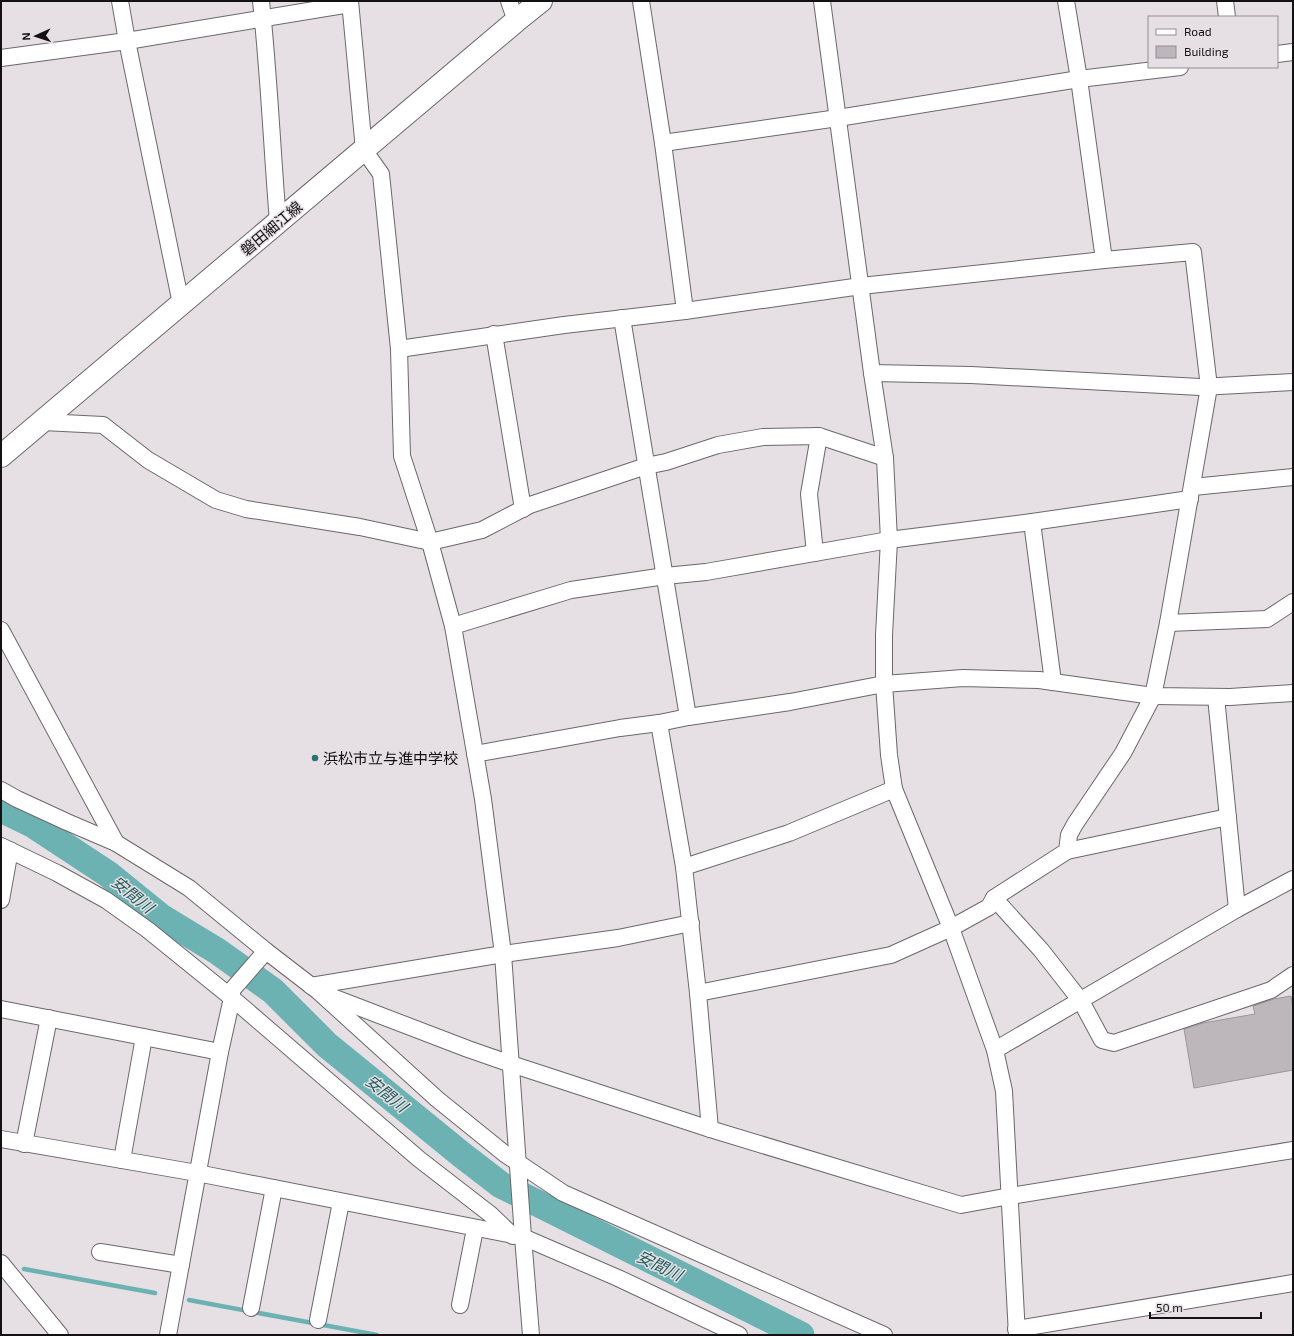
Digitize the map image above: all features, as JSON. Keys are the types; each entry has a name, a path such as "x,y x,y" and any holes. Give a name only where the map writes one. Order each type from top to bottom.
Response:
{"main road":[{"name":"磐田細江線","path":"2,451 43,422 364,150 512,11 541,1"}],"street":[{"path":"120,1 181,304"},
{"path":"261,1 278,222"},
{"path":"641,1 663,143 685,310"},
{"path":"822,1 872,373 885,458 889,540 884,635 884,684 889,755 894,789 951,928 995,1050 1004,1091 1017,1332 1293,1283"},
{"path":"1066,1 1080,79 1104,260"},
{"path":"1225,1 1227,16"},
{"path":"1,58 127,41 350,3 364,150 381,174 399,349 402,456 430,542 453,626 483,800 503,954 517,1166 519,1235 531,1335"},
{"path":"1278,54 1293,52"},
{"path":"663,143 838,118 1080,79 1172,68"},
{"path":"399,349 494,334 861,286 1193,252 1209,387 1168,623 1153,696 1123,753 1075,824 1069,835 1067,851"},
{"path":"622,318 688,717"},
{"path":"494,334 523,509"},
{"path":"872,373 971,375 1209,387 1293,382"},
{"path":"43,422 103,425 148,460 216,500 228,504 246,509 360,527 430,542 482,530 530,505 646,466 666,462 718,445 763,438 818,436 885,458"},
{"path":"815,553 809,494 818,436"},
{"path":"453,626 571,590 665,576 706,572 889,540 1032,522 1191,493 1293,477"},
{"path":"1032,522 1053,682"},
{"path":"1168,623 1267,619 1293,602"},
{"path":"1,630 116,843"},
{"path":"475,754 620,728 790,702 884,684 963,678 1039,680 1153,696 1216,697 1293,693"},
{"path":"1216,697 1237,909"},
{"path":"659,723 684,867 698,993 710,1129"},
{"path":"684,867 790,833 894,789"},
{"path":"1,790 67,822 116,843 189,888 263,954 314,989 437,1099 517,1166 563,1193 884,1335"},
{"path":"698,993 891,955 951,928 989,907 994,898 1067,851 1228,817"},
{"path":"1,900 6,848 57,873 106,900 232,994 419,1159 519,1235 618,1278 739,1335"},
{"path":"995,1050 1237,909 1293,879"},
{"path":"994,898 1041,950 1081,1001 1102,1040 1114,1044 1271,990 1293,975"},
{"path":"314,989 503,954 618,938 691,923"},
{"path":"168,1335 197,1173 232,994 263,954"},
{"path":"314,989 511,1064 710,1129 961,1205 1293,1150"},
{"path":"1,1009 220,1052"},
{"path":"24,1144 49,1018"},
{"path":"122,1160 144,1037"},
{"path":"1,1139 197,1173 475,1229 519,1235"},
{"path":"251,1308 274,1188"},
{"path":"318,1320 341,1202"},
{"path":"460,1305 475,1229"},
{"path":"100,1252 181,1265"},
{"path":"1,1263 60,1335"}],"building":[{"path":"1291,996 1293,1009 1293,1070 1194,1088 1184,1029 1203,1023 1255,1014 1253,1006 1274,999"}],"waterway":[{"name":"安間川","path":"1,809 32,824 108,874 161,917 217,951 273,991 327,1045 501,1185 801,1335"},
{"path":"24,1269 155,1293"},
{"path":"189,1300 377,1335"}],"place":[{"name":"浜松市立与進中学校","path":"315,758"}]}
